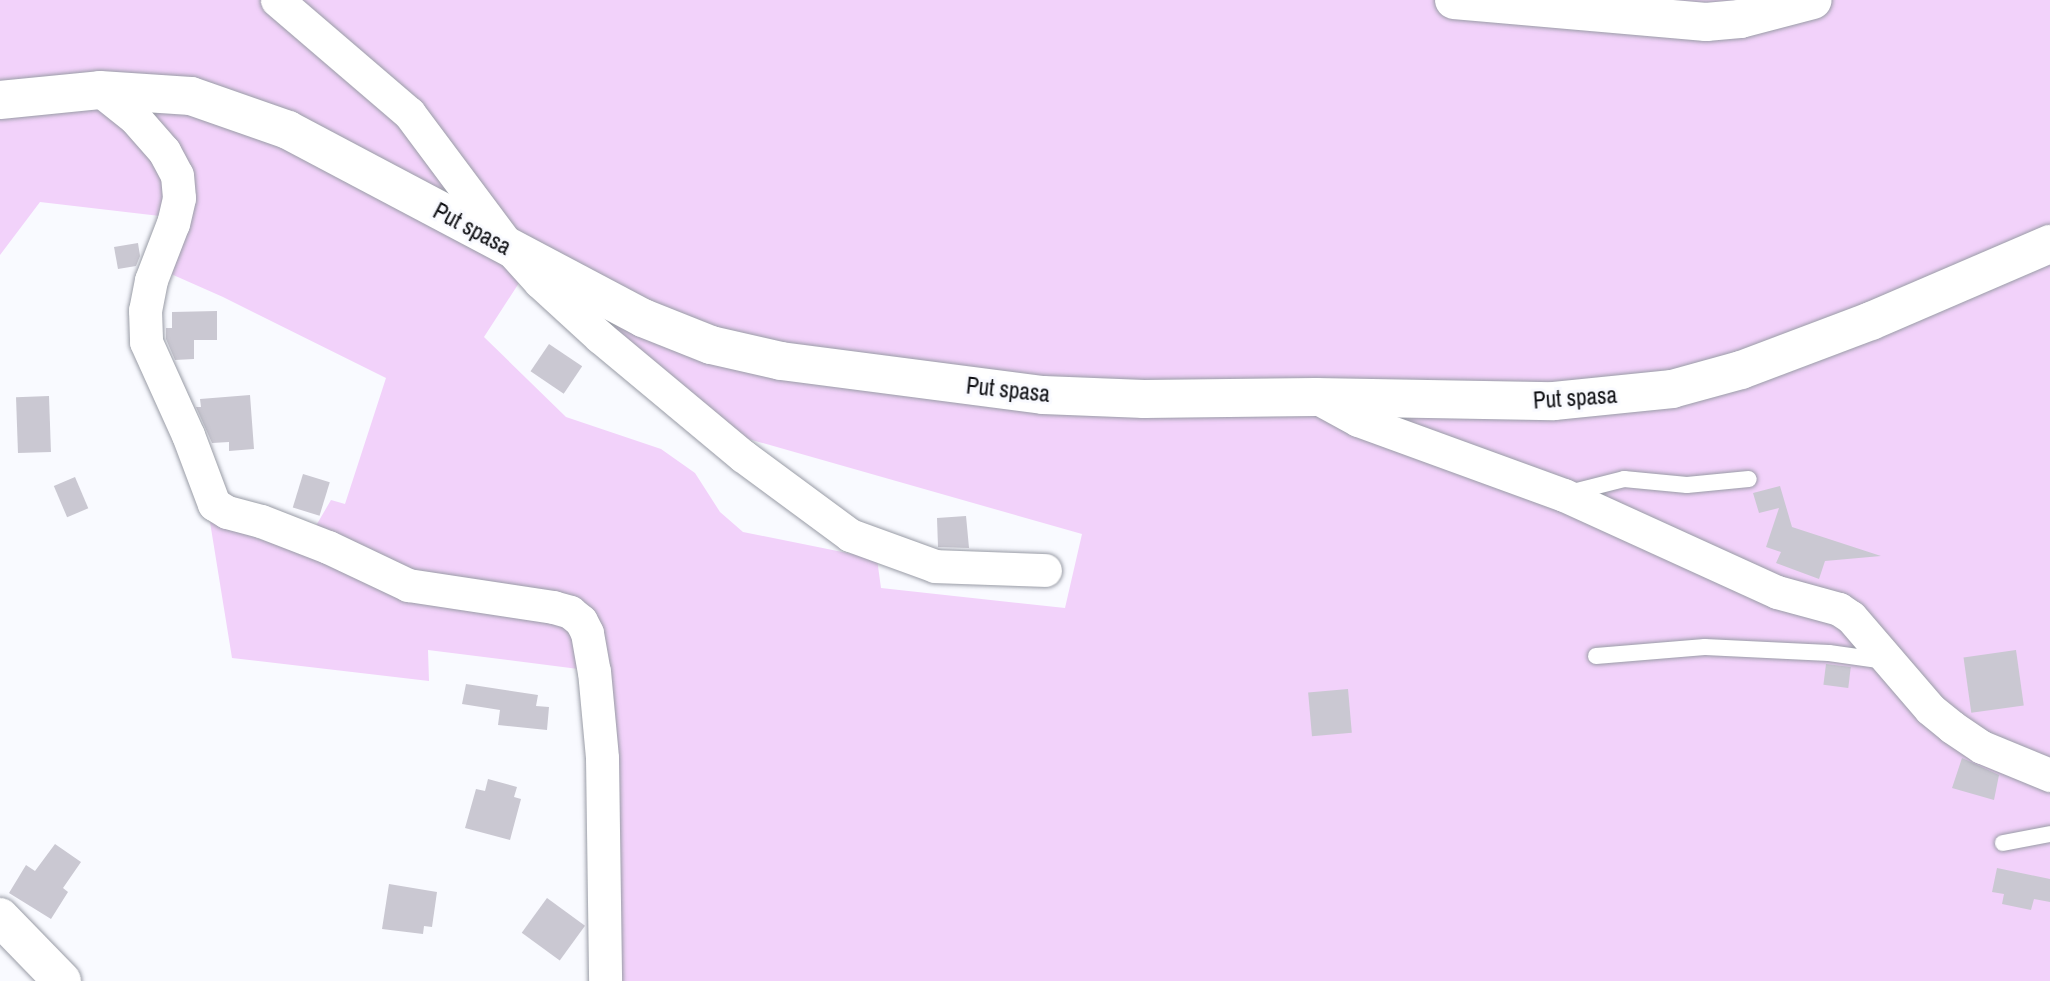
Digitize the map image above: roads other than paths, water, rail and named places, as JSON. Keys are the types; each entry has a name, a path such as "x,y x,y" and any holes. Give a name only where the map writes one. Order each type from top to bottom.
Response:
{"street":[{"path":"278,0 409,113 512,251 540,282 610,345 743,456 850,535 934,566 1045,570"},
{"path":"1454,0 1706,22 1753,16 1813,0"},
{"path":"100,90 135,118 164,151 177,175 179,198 173,223 151,280 145,310 146,342 188,435 214,504 227,512 261,521 328,547 408,585 553,607 570,612 580,621 587,633 594,671 602,758 605,981"},
{"name":"Put spasa","path":"0,100 100,90 191,96 288,130 643,318 711,345 781,361 1043,395 1144,399 1315,397 1554,401 1672,389 1741,370 1871,321 2050,244"},
{"path":"1315,397 1358,421 1564,495 1777,592 1839,609 1851,617 1916,694 1952,727 1982,747 2050,775"},
{"path":"0,917 62,981"}],"lane":[{"path":"1564,495 1624,479 1687,485 1749,479"},
{"path":"1596,656 1705,647 1829,653 1891,662"},
{"path":"2003,843 2050,834"}]}
